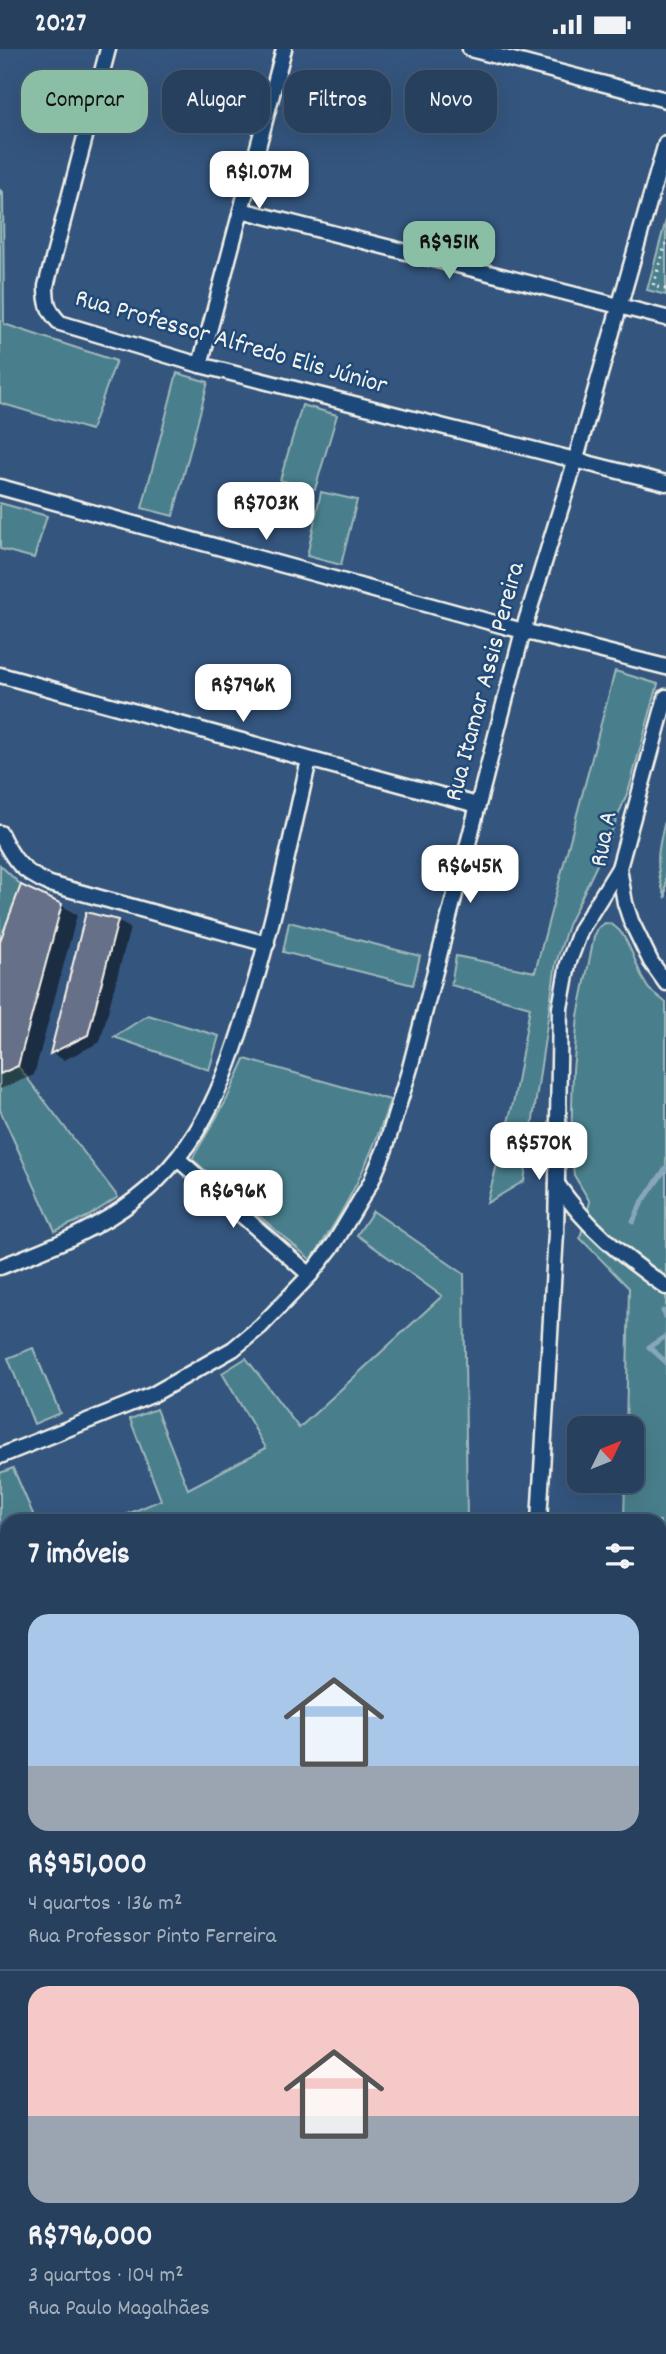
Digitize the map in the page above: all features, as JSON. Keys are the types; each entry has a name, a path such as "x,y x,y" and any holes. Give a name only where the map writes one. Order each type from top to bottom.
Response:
{"street":[{"name":"Rua Professor Alfredo Elis Júnior","path":"108,49 46,286 49,312 60,323 200,365 666,483"},
{"path":"200,365 284,49"},
{"path":"470,49 666,100"},
{"name":"Rua Itamar Assis Pereira","path":"0,1456 152,1395 233,1349 261,1326 310,1275 355,1212 371,1182 385,1149 410,1068 523,631 575,462 666,143"},
{"path":"241,210 666,317"},
{"path":"0,488 523,631 666,667"},
{"path":"0,675 477,805"},
{"name":"Rua A","path":"666,697 619,869 631,921 651,962 666,983"},
{"path":"0,1268 69,1239 138,1198 179,1160 207,1114 228,1069 267,944 309,760"},
{"path":"0,833 24,871 50,884 267,944"},
{"path":"540,1514 556,1233 558,1034 563,983 581,929 619,869"},
{"path":"179,1160 310,1275"},
{"path":"556,1184 596,1233 666,1287"}],"path":[{"path":"666,243 653,286 666,289"}],"green space":[{"path":"0,190 3,192 4,324 116,361 91,430 0,403"},
{"path":"666,220 666,295 647,290"},
{"path":"177,373 208,382 173,516 142,508"},
{"path":"302,405 337,415 315,489 280,480"},
{"path":"321,492 357,500 341,565 307,556"},
{"path":"0,503 47,516 34,558 0,549"},
{"path":"615,671 658,684 629,789 604,850 568,925 556,963 524,1181 487,1203 514,1099 530,1007 451,985 456,956 535,972"},
{"path":"666,817 666,898 659,877 658,857"},
{"path":"0,865 21,885 0,941"},
{"path":"289,922 420,956 413,985 283,952"},
{"path":"605,923 620,931 644,982 666,1003 666,1514 624,1514 625,1493 644,1493 644,1416 626,1416 629,1288 580,1238 590,1202 574,1175 571,1148 573,1070 578,1016 598,928"},
{"path":"148,1015 219,1036 209,1070 114,1037"},
{"path":"245,1059 390,1100 357,1183 311,1260 192,1159 226,1101"},
{"path":"18,1066 118,1197 87,1217 55,1231 0,1110 0,1074"},
{"path":"373,1211 464,1274 467,1514 128,1514 161,1500 130,1419 156,1409 188,1489 266,1448 222,1373 246,1358 299,1428 442,1296 357,1235"},
{"path":"33,1348 60,1413 34,1424 8,1358"},
{"path":"13,1468 33,1514 0,1514 0,1473"}],"building":[{"path":"21,885 62,904 18,1066 0,1074 0,941"},
{"path":"86,912 118,920 88,1035 50,1054"}],"waterway":[{"path":"633,1222 641,1204 666,1168"},
{"path":"663,1311 666,1317"},
{"path":"666,1336 649,1347 666,1362"}]}
